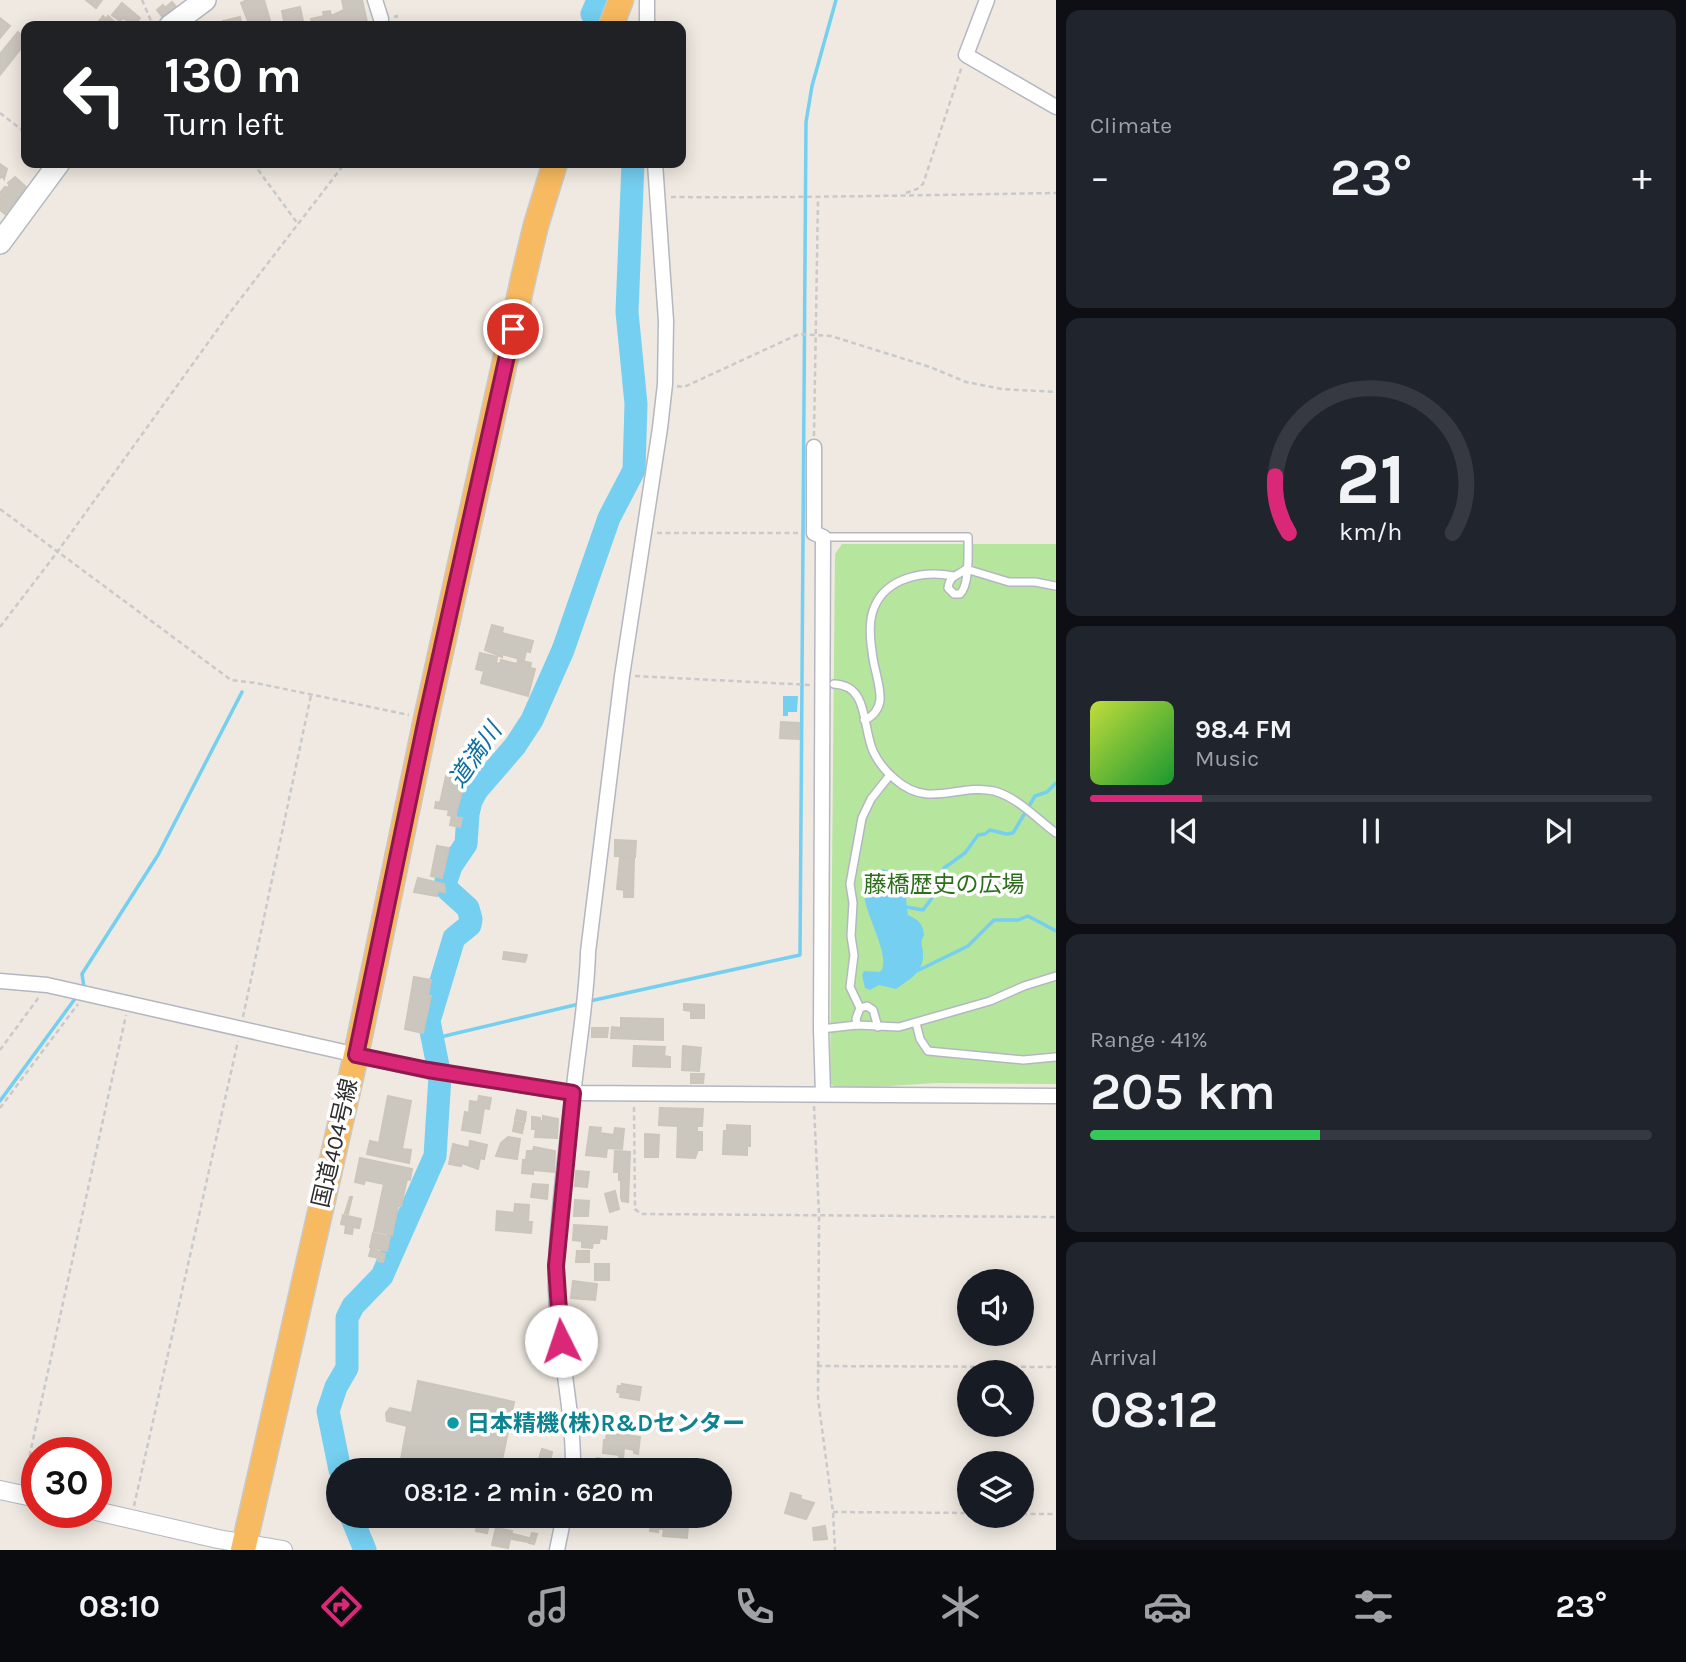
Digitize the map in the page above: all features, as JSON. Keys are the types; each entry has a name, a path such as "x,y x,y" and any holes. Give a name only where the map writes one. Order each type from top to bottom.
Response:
{"highway":[{"path":"613,21 621,0"},
{"name":"国道404号線","path":"243,1547 356,1055 426,719 536,225 553,168"}],"main road":[{"path":"177,21 205,0"},
{"path":"0,243 55,168"}],"street":[{"path":"375,0 380,19"},
{"path":"647,0 647,21"},
{"path":"987,0 966,55 1056,107"},
{"path":"573,1458 556,1266 573,1093 622,676 665,384 666,321 655,168"},
{"path":"814,447 829,685 818,1094"},
{"path":"0,981 47,985 428,1070 573,1093 1056,1096"},
{"path":"0,1490 21,1494"},
{"path":"112,1515 243,1547 283,1550"},
{"path":"557,1550 562,1528"}],"lane":[{"path":"819,535 968,537 966,569 966,586 960,594 954,594 948,587 953,576 966,569 1009,582 1035,582 1056,586"},
{"path":"864,720 876,711 880,700 872,652 871,625 874,608 881,597 907,577 938,573 953,576"},
{"path":"829,685 843,684 858,695 864,709 864,720 872,749 890,775 908,789 933,795 981,790 1003,794 1056,833"},
{"path":"860,1009 850,987 854,956 850,884 862,818 871,799 890,775"},
{"path":"821,1029 857,1025 899,1027 990,1001 1042,979 1056,976"},
{"path":"857,1025 860,1009 867,1006 873,1010 878,1027"},
{"path":"916,1023 920,1039 928,1051 1002,1059 1056,1057"}],"path":[{"path":"142,0 152,21"},
{"path":"902,194 923,184 966,55"},
{"path":"0,113 21,129"},
{"path":"257,168 298,224"},
{"path":"0,628 228,315 341,168"},
{"path":"658,196 818,198 902,194 1056,193"},
{"path":"814,447 818,198"},
{"path":"665,384 684,387 799,334 831,336 966,382 1002,389 1056,392"},
{"path":"0,509 231,680 426,719"},
{"path":"643,533 819,535"},
{"path":"622,676 829,685"},
{"path":"131,1519 312,695"},
{"path":"0,1051 47,985"},
{"path":"0,1108 85,995"},
{"path":"41,1437 129,1004"},
{"path":"634,1093 637,1212 641,1214 1056,1217"},
{"path":"818,1094 818,1398 833,1512 835,1550"},
{"path":"817,1366 1056,1367"},
{"path":"833,1512 957,1513"},
{"path":"1034,1514 1056,1514"}],"green space":[{"name":"藤橋歴史の広場","path":"842,544 1056,544 1056,1084 936,1083 843,1089 830,1083 835,554"}],"water":[{"path":"783,696 798,696 797,712 788,712 788,716 783,716"},
{"path":"882,869 903,880 908,915 919,922 923,931 923,959 916,974 896,989 879,985 870,990 865,988 862,975 864,971 882,970 883,959 869,914 864,885 869,875"}],"building":[{"path":"86,0 102,0 96,8"},
{"path":"247,0 264,0 270,21 248,21 241,3"},
{"path":"342,0 362,0 367,21 312,21 324,16 323,12 330,11 331,16 344,10"},
{"path":"172,2 177,8 164,19 157,10"},
{"path":"122,3 140,18 137,21 127,21 123,18 120,21 112,15"},
{"path":"300,7 303,21 284,21 282,11"},
{"path":"103,16 106,19 108,16 114,21 99,21"},
{"path":"240,17 241,21 223,21"},
{"path":"0,18 10,26 0,38"},
{"path":"18,32 21,35 21,48 0,75 0,54"},
{"path":"0,164 7,169 4,179 2,176 0,178"},
{"path":"15,177 26,187 5,214 0,210 0,193"},
{"path":"492,625 503,628 502,633 533,641 524,660 502,654 502,657 485,650"},
{"path":"480,653 497,657 496,663 500,664 501,660 517,664 518,660 531,663 530,668 535,669 528,696 481,683 484,671 476,669"},
{"path":"781,722 799,723 799,739 780,738"},
{"path":"446,776 465,781 455,817 462,818 460,827 450,825 452,816 448,815 449,810 435,808 436,802 440,803"},
{"path":"615,840 636,841 635,857 615,856"},
{"path":"437,846 449,848 442,878 431,876"},
{"path":"620,858 634,858 633,897 624,897 624,890 617,889"},
{"path":"418,878 444,884 445,892 438,891 437,896 414,892"},
{"path":"504,952 527,955 525,962 503,959"},
{"path":"414,977 431,980 428,995 431,996 423,1033 405,1029"},
{"path":"684,1004 704,1005 704,1018 691,1018 691,1011 684,1010"},
{"path":"621,1018 663,1019 663,1040 611,1038 612,1027 621,1028"},
{"path":"592,1028 608,1028 607,1037 592,1037"},
{"path":"634,1046 665,1047 664,1056 670,1057 670,1067 633,1066"},
{"path":"683,1046 701,1048 699,1071 682,1070"},
{"path":"691,1074 704,1074 703,1083 691,1083"},
{"path":"388,1096 411,1101 402,1149 411,1150 409,1163 367,1154 370,1141 379,1143"},
{"path":"479,1096 491,1098 489,1109 484,1108 480,1133 462,1130 465,1112 469,1113 470,1101 478,1102"},
{"path":"660,1108 703,1109 702,1126 697,1126 697,1132 702,1132 702,1150 698,1150 695,1158 677,1157 678,1126 659,1125"},
{"path":"517,1110 526,1112 525,1121 515,1119"},
{"path":"543,1116 558,1119 557,1138 535,1137 536,1129 532,1129 532,1117 543,1121"},
{"path":"515,1121 524,1123 522,1133 513,1131"},
{"path":"727,1125 750,1126 747,1155 723,1154 724,1131 727,1131"},
{"path":"590,1127 601,1128 600,1133 614,1135 615,1128 624,1129 622,1149 607,1148 606,1157 586,1155"},
{"path":"645,1134 659,1135 658,1157 645,1157"},
{"path":"508,1137 520,1139 517,1159 496,1156 501,1143"},
{"path":"470,1141 487,1145 484,1159 480,1158 478,1169 462,1163 461,1166 449,1164 453,1144 469,1148"},
{"path":"534,1147 555,1151 554,1172 533,1170 533,1174 522,1173 527,1151 533,1151"},
{"path":"615,1151 630,1152 628,1202 622,1201 619,1172 614,1172"},
{"path":"360,1158 412,1169 401,1206 398,1206 392,1235 374,1231 384,1184 365,1180 364,1184 355,1182"},
{"path":"576,1171 589,1172 587,1187 575,1186"},
{"path":"533,1184 548,1185 547,1199 531,1197"},
{"path":"615,1191 619,1209 610,1212 605,1194"},
{"path":"352,1197 348,1214 345,1213"},
{"path":"575,1200 589,1201 588,1216 574,1216"},
{"path":"515,1204 529,1205 528,1222 532,1222 531,1233 496,1230 497,1211 514,1213"},
{"path":"343,1215 361,1219 359,1228 353,1227 352,1234 345,1233 346,1225 341,1224"},
{"path":"574,1225 607,1227 606,1239 600,1238 599,1243 593,1243 592,1248 582,1247 582,1241 573,1240"},
{"path":"373,1233 390,1237 387,1251 370,1247"},
{"path":"371,1249 385,1254 383,1262 378,1261 379,1258 369,1256"},
{"path":"577,1251 589,1251 589,1262 576,1262"},
{"path":"595,1264 609,1264 609,1280 595,1280"},
{"path":"573,1281 597,1284 595,1300 571,1298"},
{"name":"日本精機(株)R&Dセンター","path":"418,1381 514,1402 502,1458 401,1458 407,1426 387,1421 386,1413 390,1408 412,1413"},
{"path":"622,1384 641,1387 639,1400 620,1397 621,1393 617,1392 618,1386"},
{"path":"607,1432 640,1437 638,1454 634,1453 634,1450 624,1448 623,1458 603,1453"},
{"path":"542,1449 552,1452 551,1458 539,1458"},
{"path":"791,1493 814,1503 806,1519 785,1513"},
{"path":"825,1526 827,1539 814,1540 813,1528"},
{"path":"476,1528 488,1528 487,1533 476,1531"},
{"path":"496,1528 512,1531 508,1548 492,1545"},
{"path":"650,1528 688,1528 687,1538 663,1536 664,1529 658,1529 658,1532 650,1531"},
{"path":"532,1533 537,1534 534,1544 529,1543"},
{"path":"513,1534 529,1538 528,1542 512,1539"}],"waterway":[{"name":"道満川","path":"592,14 598,0"},
{"path":"590,1001 800,955 806,122 812,86 836,0"},
{"name":"道満川","path":"338,1458 328,1411 336,1387 347,1368 347,1318 353,1306 382,1276 435,1156 440,1076 429,1021 454,938 470,925 471,919 468,908 447,889 446,881 451,866 466,844 471,801 532,720 563,650 609,518 634,470 636,404 627,312 633,168"},
{"path":"82,990 82,974 158,855 242,692"},
{"path":"906,907 923,910 940,886 944,868 965,853 978,835 990,830 1013,833 1035,796 1047,792 1056,783"},
{"path":"919,970 968,946 994,920 1018,920 1028,916 1056,931"},
{"path":"0,1101 77,996"},
{"path":"432,1039 579,1004"},
{"name":"道満川","path":"356,1528 365,1550"}],"place":[{"name":"日本精機(株)R&Dセンター","path":"453,1423"}],"route":[{"path":"513,329 426,719 356,1055 428,1070 573,1093 556,1266 561,1341"}]}
